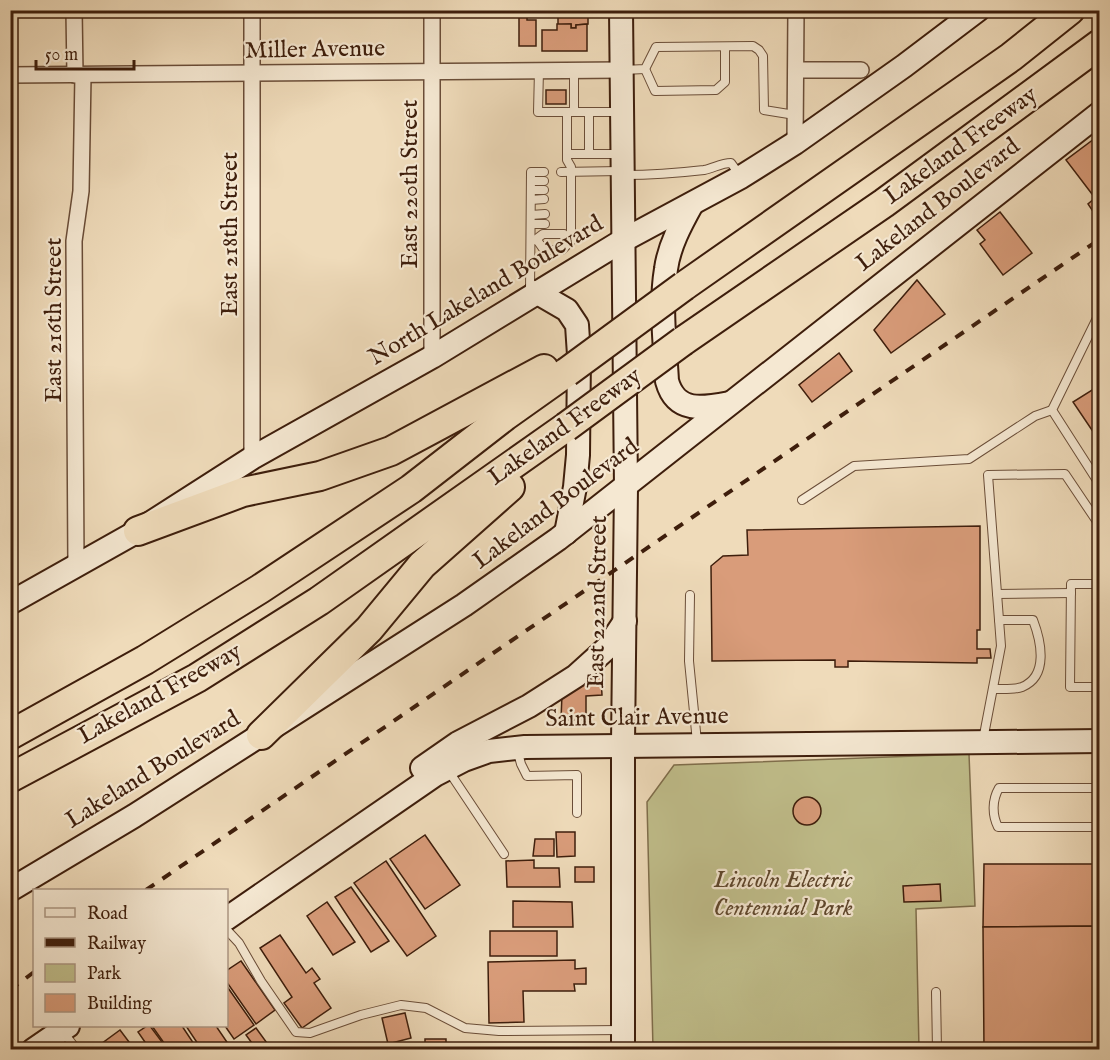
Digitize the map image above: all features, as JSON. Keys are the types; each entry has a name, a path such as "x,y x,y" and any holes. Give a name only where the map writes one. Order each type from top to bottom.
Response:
{"highway":[{"name":"Lakeland Freeway","path":"10,735 145,660 260,590 411,489 505,416 567,364 684,286 1011,57 1070,10"},
{"name":"Lakeland Freeway","path":"10,778 197,678 319,601 566,427 683,341 884,203 1100,44"},
{"path":"138,531 243,492 320,476 391,451 503,392 567,364"},
{"path":"261,735 369,629 422,565 531,467 566,427"}],"street":[{"name":"East 216th Street","path":"74,10 79,75 81,191 74,241 76,565"},
{"name":"East 218th Street","path":"252,10 252,458"},
{"name":"East 220th Street","path":"432,10 432,357"},
{"name":"East 222nd Street","path":"621,10 626,487 623,1040"},
{"path":"795,143 796,10"},
{"name":"North Lakeland Boulevard","path":"10,603 138,531 252,458 432,357 622,241 741,177 795,143 972,13"},
{"name":"Miller Avenue","path":"10,75 621,70"},
{"path":"796,70 861,70"},
{"name":"Lakeland Boulevard","path":"10,890 134,816 464,605 626,487 1100,113"},
{"path":"692,204 674,239 666,268 664,315 667,381 676,399 691,406 713,406 732,402"},
{"path":"533,294 567,310 577,325 578,455 575,487 566,532"},
{"path":"381,812 398,784 458,744 529,706 576,676 607,648 625,621"},
{"name":"Saint Clair Avenue","path":"228,918 447,768 489,751 623,745 1100,741"},
{"path":"35,1049 65,1028"}],"lane":[{"path":"645,69 656,47 753,46 763,56 764,110 795,115"},
{"path":"645,69 655,91 716,90 724,82 724,47"},
{"path":"621,70 645,69"},
{"path":"539,70 538,112 621,112"},
{"path":"534,240 544,250 562,250 571,241 571,172 567,154 574,70"},
{"path":"589,112 589,154"},
{"path":"567,154 589,154 645,175 711,169 723,163 731,163 741,177"},
{"path":"561,172 622,167"},
{"path":"533,294 534,240 531,224 531,172 544,172"},
{"path":"531,181 544,181"},
{"path":"561,181 571,181"},
{"path":"531,190 544,195 531,200"},
{"path":"561,195 571,195"},
{"path":"531,214 545,214"},
{"path":"561,214 571,214"},
{"path":"531,224 545,224"},
{"path":"561,224 571,224"},
{"path":"534,240 543,234 564,234 571,241"},
{"path":"802,500 854,466 969,459 1035,416 1052,410 1100,312"},
{"path":"1052,410 1100,485"},
{"path":"983,741 1001,646 988,475 1065,474 1100,526"},
{"path":"1100,584 1071,584 1070,687 1100,687"},
{"path":"997,594 1071,593"},
{"path":"690,595 689,661 697,744"},
{"path":"993,689 1020,688 1035,679 1040,664 1040,639 1033,620 999,620"},
{"path":"517,748 527,776 577,776 577,813"},
{"path":"447,768 504,854"},
{"path":"1100,788 999,788 994,795 994,818 998,826 1100,827"},
{"path":"228,931 239,943 261,981 296,1032 310,1033 361,1015 401,1005 426,1008 465,1028 623,1040"},
{"path":"936,992 937,1050"},
{"path":"65,1028 77,1050"}],"green space":[{"name":"Lincoln Electric Centennial Park","path":"969,754 975,906 916,909 919,1049 653,1049 647,802 674,765"}],"building":[{"path":"558,10 588,10 588,24 576,25 576,28 571,28 571,24 558,25"},
{"path":"519,14 527,14 527,20 536,20 536,46 519,46"},
{"path":"557,24 571,24 571,28 576,28 576,25 587,24 587,51 542,51 542,30 557,30"},
{"path":"546,90 566,90 566,104 546,104"},
{"path":"1094,139 1100,146 1100,209 1094,213 1088,204 1095,198 1066,160"},
{"path":"1000,212 1032,253 1003,275 980,244 985,240 977,230"},
{"path":"917,280 945,314 891,353 874,330"},
{"path":"839,353 852,371 812,402 799,385"},
{"path":"1100,385 1100,442 1073,402"},
{"path":"980,526 980,630 977,630 977,649 990,649 991,658 977,658 977,663 848,661 848,667 835,667 835,660 712,661 711,566 723,556 748,555 747,530"},
{"path":"583,678 601,678 602,695 586,696 586,720 561,720 562,694"},
{"path":"807,797 817,801 821,811 817,821 807,825 797,821 793,811 797,801"},
{"path":"556,832 575,832 575,856 557,857"},
{"path":"425,835 460,885 425,909 390,859"},
{"path":"535,839 554,839 554,856 533,856"},
{"path":"534,860 534,868 559,868 560,887 507,887 506,861"},
{"path":"386,861 436,936 407,956 354,883"},
{"path":"984,864 1100,864 1100,926 983,927"},
{"path":"575,867 594,867 594,882 575,882"},
{"path":"940,884 941,901 904,902 903,886"},
{"path":"351,887 389,941 371,952 335,897"},
{"path":"513,901 572,902 573,927 513,927"},
{"path":"327,902 355,942 333,955 307,916"},
{"path":"1100,926 1100,1050 984,1050 983,927"},
{"path":"490,931 557,931 557,956 490,956"},
{"path":"280,935 306,973 312,968 320,979 314,983 331,1008 302,1028 284,1003 292,997 260,948"},
{"path":"575,960 575,969 586,968 586,984 574,984 575,991 523,991 524,1022 489,1023 488,962"},
{"path":"241,961 275,1010 256,1024 228,984 228,970"},
{"path":"228,988 254,1025 234,1039 226,1027 228,1027"},
{"path":"405,1013 411,1038 388,1044 382,1018"},
{"path":"146,1027 151,1027 168,1050 143,1050 140,1045 145,1042 138,1032"},
{"path":"153,1027 183,1027 198,1050 169,1050"},
{"path":"187,1027 217,1027 231,1048 228,1050 202,1050"},
{"path":"256,1028 267,1043 257,1050 246,1035"},
{"path":"120,1030 132,1046 136,1043 141,1050 105,1050 101,1044"},
{"path":"425,1039 446,1039 446,1050 298,1050 298,1048 425,1048"},
{"path":"497,1045 557,1045 557,1050 497,1050"}],"railway":[{"path":"147,889 1100,239"},
{"path":"10,990 33,973"}]}
